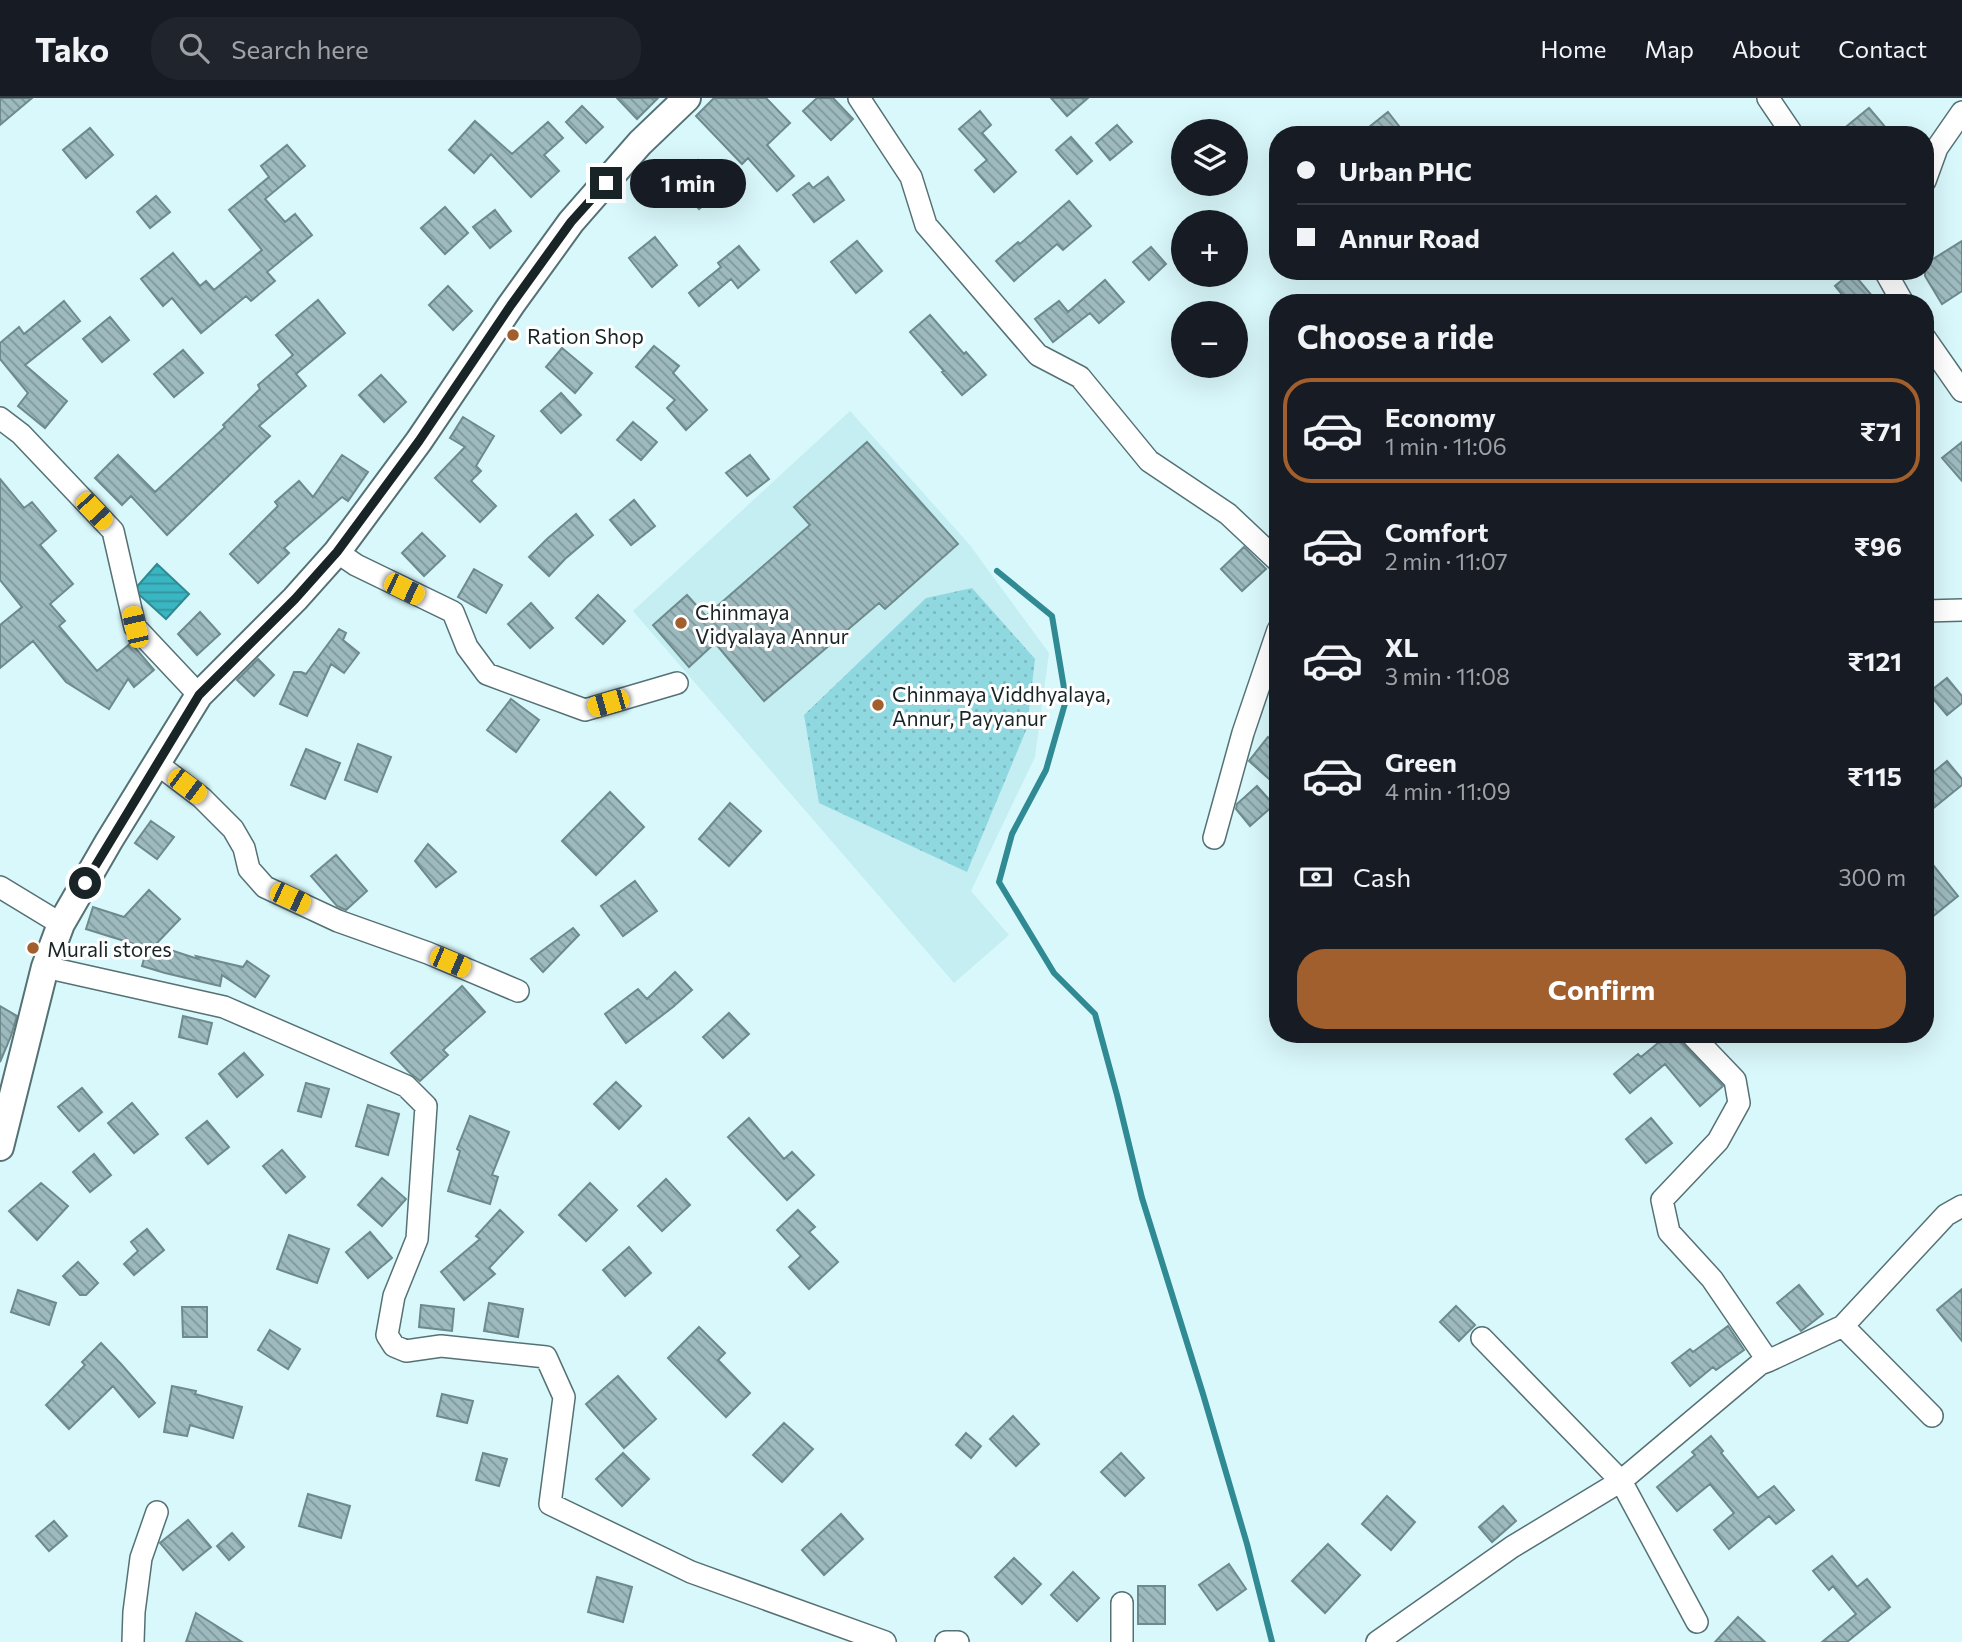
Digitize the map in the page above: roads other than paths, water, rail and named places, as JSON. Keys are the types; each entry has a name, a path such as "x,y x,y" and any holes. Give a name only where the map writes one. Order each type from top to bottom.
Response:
{"main road":[{"path":"0,1146 45,967 61,924 199,695 295,599 337,552 419,441 571,222 640,144 687,98"}],"street":[{"path":"859,98 911,177 926,225 1038,355 1080,377 1149,461 1228,514 1269,553"},
{"path":"1768,98 1787,126"},
{"path":"1934,156 1962,112"},
{"path":"1934,351 1962,391"},
{"path":"0,418 21,434 113,531 135,627 199,695"},
{"path":"337,552 356,565 453,612 467,647 487,674 585,710 677,684"},
{"path":"1934,611 1962,610"},
{"path":"1214,838 1243,733 1269,656"},
{"path":"156,763 202,798 233,829 244,848 249,869 265,887 338,921 428,953 518,991"},
{"path":"0,887 61,924"},
{"path":"45,967 225,1007 406,1086 426,1106 417,1239 394,1296 387,1335 394,1346 406,1351 441,1346 546,1357 564,1397 550,1504 691,1572 885,1642"},
{"path":"1700,1043 1735,1080 1739,1103 1718,1141 1662,1200 1669,1233 1713,1279 1768,1360"},
{"path":"1377,1642 1512,1546 1621,1481 1759,1364 1843,1326 1945,1215 1962,1206"},
{"path":"1843,1326 1932,1416"},
{"path":"1482,1338 1621,1481 1697,1622"},
{"path":"133,1642 141,1558 157,1512"},
{"path":"1122,1602 1122,1642"},
{"path":"946,1642 958,1642"}],"waterway":[{"path":"997,571 1052,616 1066,700 1046,770 1012,834 999,882 1054,973 1095,1014 1142,1198 1247,1544 1272,1642"}],"place":[{"name":"Ration Shop","path":"513,335"},
{"name":"Chinmaya Vidyalaya Annur","path":"681,623"},
{"name":"Chinmaya Viddhyalaya, Annur, Payyanur","path":"878,705"},
{"name":"Murali stores","path":"33,948"}]}
